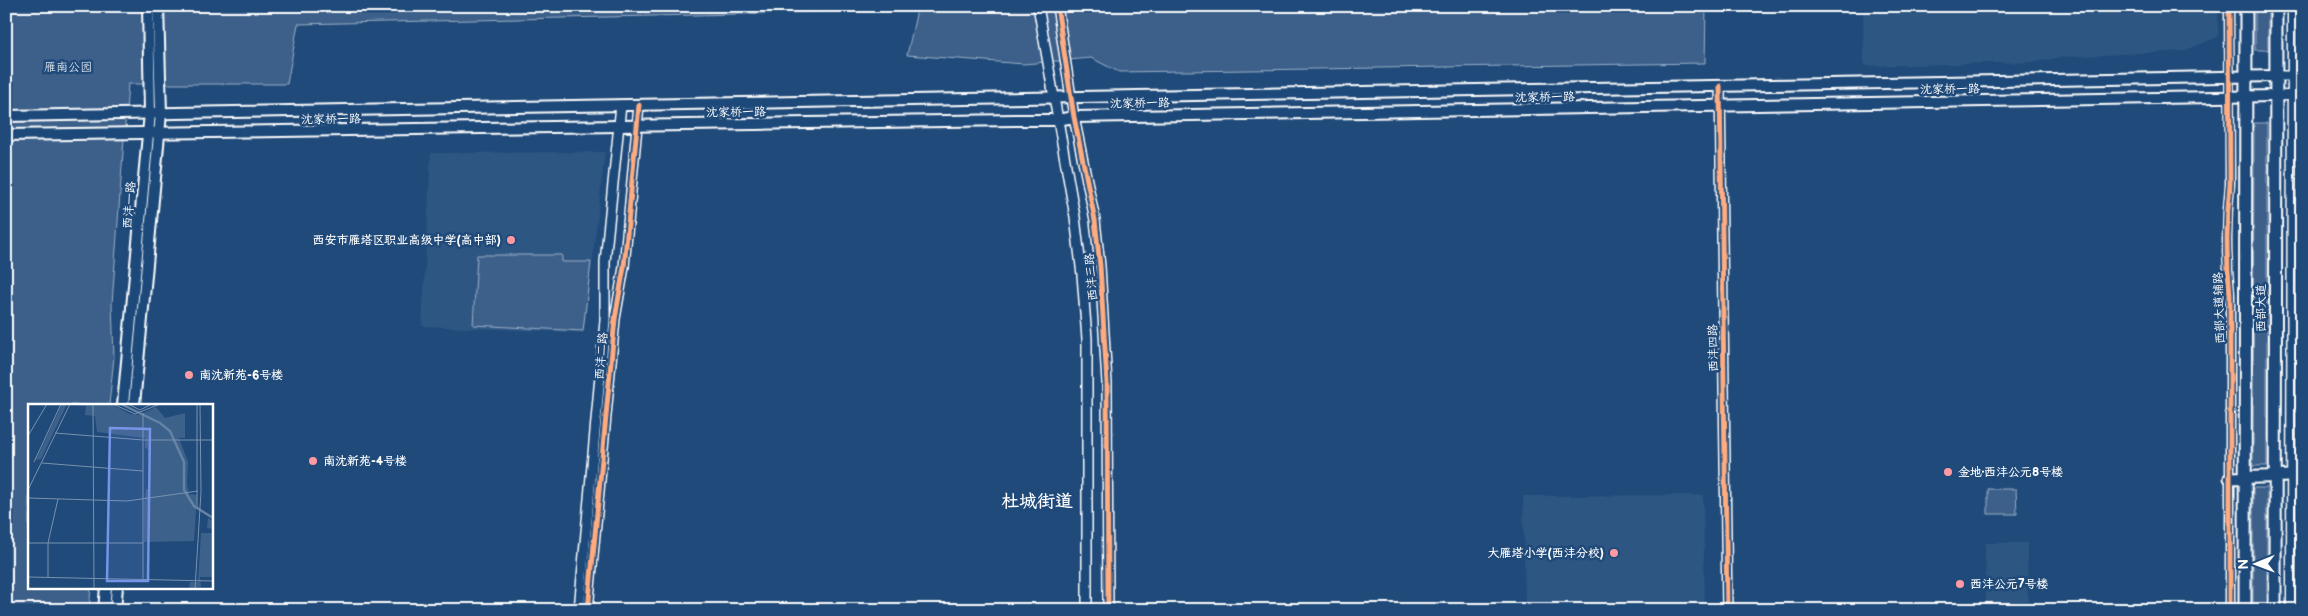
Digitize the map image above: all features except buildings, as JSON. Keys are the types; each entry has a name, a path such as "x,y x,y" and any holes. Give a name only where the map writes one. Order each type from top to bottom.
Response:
{"main road":[{"name":"西沣一路","path":"134,404 159,134 155,113 148,6"},
{"name":"西沣一路","path":"123,404 148,132 155,113 158,6"},
{"name":"西部大道","path":"2245,610 2246,6"},
{"name":"西部大道","path":"2275,610 2276,6"},
{"name":"沈家桥一路","path":"6,116 2246,75 2276,76"},
{"name":"沈家桥一路","path":"6,135 1056,120 1074,117 2275,96"},
{"path":"2230,478 2291,476"},
{"path":"104,610 106,588"},
{"path":"115,610 117,588"}],"street":[{"name":"西沣三路","path":"1038,6 1056,120 1075,217 1087,339 1087,610"},
{"name":"西沣三路","path":"1057,6 1074,117 1095,220 1106,336 1108,610"},
{"name":"西部大道辅路","path":"2229,6 2230,184 2227,213 2227,263 2230,294 2230,610"},
{"path":"2291,610 2292,6"},
{"path":"2276,76 2302,76"},
{"name":"西沣四路","path":"1720,86 1727,610"},
{"path":"2275,96 2302,95"},
{"name":"西沣二路","path":"579,610 605,320 605,262 621,105"},
{"name":"西沣二路","path":"588,610 615,319 624,267 639,105"}],"shaded area":[{"path":"1863,6 2218,6 2218,37 2184,51 2063,57 2036,62 1864,66"},
{"name":"西安市雁塔区职业高级中学(高中部)","path":"605,152 584,333 422,326 431,153"},
{"name":"大雁塔小学(西沣分校)","path":"1703,495 1705,610 1525,610 1523,496"},
{"path":"1985,543 2027,543 2028,610 1986,610"}],"green space":[{"name":"雁南公园","path":"6,6 1706,6 1705,63 1119,72 1091,58 1024,64 907,55 917,10 298,24 287,84 128,84 112,304 114,357 109,404 28,404 28,588 91,588 89,610 6,610"},
{"path":"2255,6 2268,6 2268,50 2255,50"},
{"path":"2254,123 2267,123 2267,466 2253,466"},
{"path":"477,255 562,255 562,262 591,262 583,331 473,325"},
{"path":"2253,488 2267,488 2267,610 2253,610"},
{"path":"1988,489 2016,489 2017,514 1988,514"}],"cycle path":[{"path":"1057,6 1074,117 1095,220 1100,266 1107,383 1108,610"},
{"path":"2229,6 2230,184 2227,239 2230,294 2230,610"},
{"path":"1720,86 1727,610"},
{"path":"588,610 615,319 624,267 639,105"}],"place":[{"name":"西安市雁塔区职业高级中学(高中部)","path":"511,240"},
{"name":"南沈新苑-6号楼","path":"189,375"},
{"name":"南沈新苑-4号楼","path":"313,461"},
{"name":"金地·西沣公元8号楼","path":"1948,472"},
{"name":"大雁塔小学(西沣分校)","path":"1614,553"},
{"name":"西沣公元7号楼","path":"1960,584"}],"district":[{"name":"杜城街道","path":"1037,501"}]}
